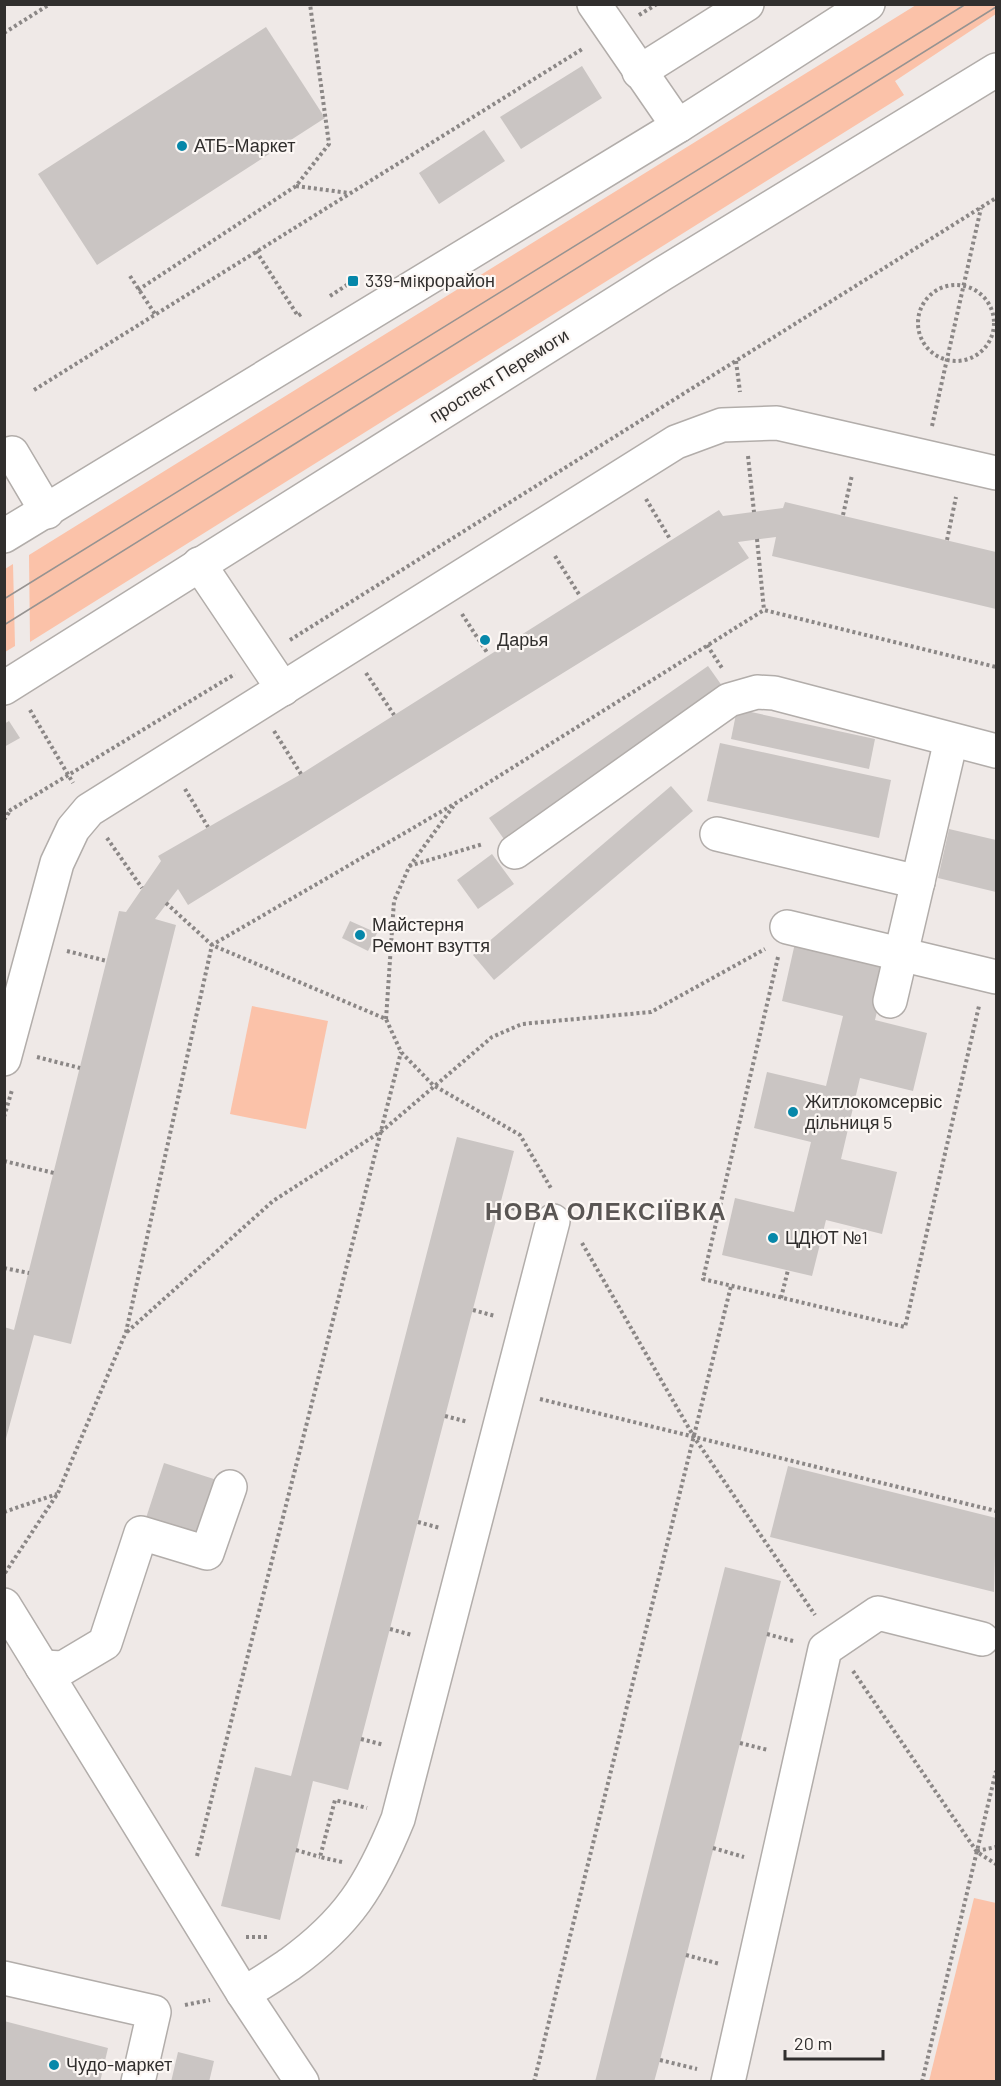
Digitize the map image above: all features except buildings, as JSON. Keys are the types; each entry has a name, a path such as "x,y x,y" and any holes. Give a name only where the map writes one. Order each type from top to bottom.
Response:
{"main road":[{"path":"639,72 747,4"},
{"path":"4,536 47,512 678,126 868,4"},
{"path":"603,17 678,126"},
{"name":"проспект Перемоги","path":"16,696 199,564 662,274 996,70"},
{"path":"16,1067 57,863 73,829 89,810 676,442 705,429 743,422 777,423 996,473"},
{"path":"16,450 47,512"},
{"path":"199,564 283,689"},
{"path":"515,852 729,700 742,695 774,693 996,751"},
{"path":"890,1001 951,740"},
{"path":"717,834 918,882"},
{"path":"785,933 901,954 991,975"},
{"path":"243,1993 259,1986 306,1952 350,1912 390,1840 405,1795 510,1391 561,1216"},
{"path":"42,1667 63,1668 105,1643 141,1533 207,1553 230,1487"},
{"path":"4,1605 243,1993 302,2082"},
{"path":"715,2076 825,1649 878,1613 982,1639"},
{"path":"4,1978 154,2012 138,2082"}],"path":[{"path":"4,33 50,4"},
{"path":"138,290 296,186 329,144 310,4"},
{"path":"34,390 350,193 603,17 657,4"},
{"path":"296,186 350,193"},
{"path":"4,814 261,657 996,198"},
{"path":"925,457 981,208"},
{"path":"256,251 298,316 307,310"},
{"path":"130,276 155,314"},
{"path":"326,298 353,281"},
{"path":"964,286 980,294 991,308 993,332 981,353 958,362 946,361 934,356 925,346 919,335 917,321 927,297 937,289 964,286"},
{"path":"843,515 854,466"},
{"path":"947,540 958,490"},
{"path":"642,493 670,539"},
{"path":"757,540 764,610"},
{"path":"551,550 580,596"},
{"path":"458,608 488,654"},
{"path":"4,1574 58,1493 126,1332 212,945 456,803 764,610 996,668"},
{"path":"363,668 394,715"},
{"path":"16,696 142,888"},
{"path":"271,726 302,774"},
{"path":"180,782 208,827"},
{"path":"456,803 409,867 394,901 386,1019 401,1052 433,1085 520,1135 561,1216 694,1437 977,1852 996,1864"},
{"path":"4,820 11,810"},
{"path":"409,867 483,844 515,852"},
{"path":"166,903 212,945 386,1019"},
{"path":"126,1332 273,1201 382,1131 433,1085 492,1037 522,1024 651,1012 785,933"},
{"path":"785,933 703,1280 905,1327 991,975"},
{"path":"60,950 107,961"},
{"path":"194,1868 401,1052"},
{"path":"4,1117 16,1067 80,1068"},
{"path":"4,1161 54,1173"},
{"path":"4,1268 29,1273"},
{"path":"781,1298 788,1270"},
{"path":"534,2082 731,1286"},
{"path":"510,1391 996,1511"},
{"path":"4,1512 58,1493"},
{"path":"768,1634 800,1643"},
{"path":"362,1739 389,1747"},
{"path":"740,1743 774,1751"},
{"path":"922,2082 996,1772"},
{"path":"320,1857 334,1800 373,1810"},
{"path":"977,1852 996,1847"},
{"path":"713,1848 752,1859"},
{"path":"296,1850 354,1865"},
{"path":"686,1955 727,1965"},
{"path":"154,2012 243,1993"},
{"path":"660,2060 715,2076"}],"shaded area":[{"path":"916,5 996,5 996,14 895,81 904,95 30,642 29,555"},
{"path":"13,564 15,646 5,652 5,569"},
{"path":"252,1006 328,1021 306,1129 230,1114"},
{"path":"974,1898 996,1903 996,2081 929,2081"}],"tram line":[{"path":"4,599 966,4"},
{"path":"4,625 996,7"}],"place":[{"name":"АТБ-Маркет","path":"182,146"},
{"name":"339-мiкрорайон","path":"353,281"},
{"name":"Дарья","path":"485,640"},
{"name":"Майстерня Ремонт взуття","path":"360,935"},
{"name":"Житлокомсервіс дільниця 5","path":"793,1112"},
{"name":"ЦДЮТ №1","path":"773,1238"},
{"name":"Чудо-маркет","path":"54,2065"}],"district":[{"name":"НОВА ОЛЕКСІЇВКА","path":"606,1212"}]}
